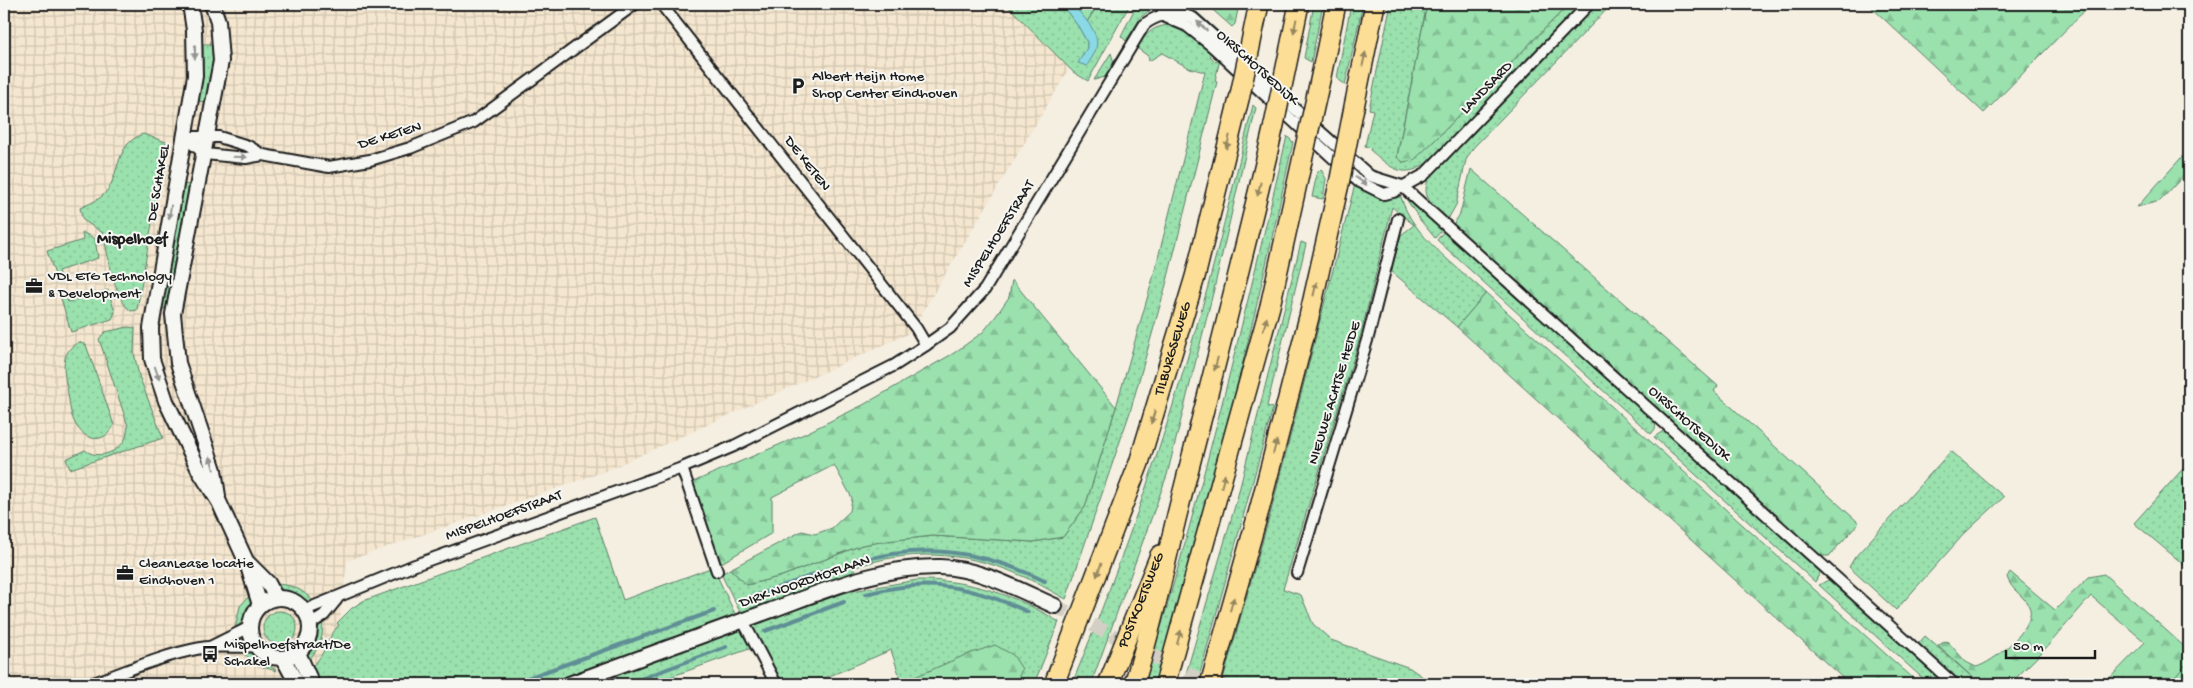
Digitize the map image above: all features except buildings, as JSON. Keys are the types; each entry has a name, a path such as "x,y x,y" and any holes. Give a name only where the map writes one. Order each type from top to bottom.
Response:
{"highway":[{"path":"1134,684 1156,610 1176,518 1235,292 1274,125 1299,4"},
{"path":"1165,684 1270,306 1336,4"},
{"path":"1210,684 1260,507 1302,345 1339,184 1375,4"},
{"name":"TILBURGSEWEG","path":"1054,684 1139,463 1195,277 1240,95 1257,11"},
{"name":"POSTKOETSWEG","path":"1108,684 1139,604 1176,518"}],"street":[{"name":"DE SCHAKEL","path":"190,4 194,30 194,76 151,328 152,358 166,401 181,436 219,502 247,563 260,605"},
{"name":"DE SCHAKEL","path":"212,4 218,21 221,61 209,135 173,314 178,363 214,470 219,502"},
{"name":"DE KETEN","path":"205,154 246,158 263,155 329,167 370,160 410,148 474,122 635,4"},
{"name":"DE KETEN","path":"661,4 916,328 926,345"},
{"path":"1163,4 1164,16"},
{"name":"LANDSARD","path":"1402,186 1414,182 1424,175 1589,4"},
{"name":"MISPELHOEFSTRAAT","path":"305,610 414,565 682,468 734,446 896,365 926,345 950,328 985,288 1144,25 1150,20 1164,16"},
{"name":"OIRSCHOTSEDIJK","path":"1164,16 1186,26 1212,46 1358,180 1384,194 1393,192 1402,186 1954,684"},
{"name":"DE KETEN","path":"184,137 209,135 248,146 263,155"},
{"path":"184,137 205,154"},
{"name":"NIEUWE ACHTSE HEIDE","path":"1297,573 1368,337 1398,219"},
{"path":"682,468 718,571"},
{"name":"DE SCHAKEL","path":"247,563 268,583 276,598"},
{"name":"DIRK NOORDHOFLAAN","path":"570,684 858,580 906,568 942,567 969,572 999,581 1055,606"},
{"path":"276,598 292,600 305,610 310,624 308,641 298,653 283,658 269,656 255,646 250,627 255,611 260,605 276,598"},
{"name":"MISPELHOEFSTRAAT","path":"310,624 324,615 337,598"},
{"path":"742,621 776,684"},
{"path":"208,647 250,627"},
{"path":"91,684 174,654 208,647 236,648 255,646"},
{"path":"298,653 312,684"},
{"path":"283,658 297,684"}],"shaded area":[{"path":"4,4 1036,4 1080,51 910,333 606,471 347,561 337,646 328,684 4,684"}],"green space":[{"path":"1006,4 1061,4 1078,26 1087,42 1087,48 1079,63 1087,65 1096,44 1087,22 1098,4 1130,4 1088,81 1073,72"},
{"path":"1072,4 1098,4 1087,22"},
{"path":"1137,4 1158,4 1141,17 1126,41 1121,36"},
{"path":"1172,4 1188,4 1375,173 1193,13"},
{"path":"1206,4 1239,4 1235,24 1232,27"},
{"path":"1314,4 1323,4 1311,62 1304,58"},
{"path":"1351,4 1363,4 1345,85 1337,78"},
{"path":"1391,4 1427,4 1397,156 1403,162 1435,140 1569,4 1582,4 1428,162 1411,171 1404,171 1397,170 1384,162 1370,150 1371,148 1365,146 1373,110 1369,109"},
{"path":"1427,4 1569,4 1414,160 1403,162 1397,157"},
{"path":"1598,4 1612,4 1473,148 1466,160 1456,205 1448,219 1434,207 1427,197 1426,185 1429,179"},
{"path":"1868,4 2091,4 1984,113"},
{"path":"1173,25 1184,29 1213,53 1210,56 1216,62 1220,59 1215,81 1217,82 1167,281 1130,412 1066,599 1028,579 996,566 955,557 914,555 873,562 853,568 855,572 741,614 721,574 730,569 747,585 782,576 862,545 887,541 933,536 1033,542 1063,537 1085,507 1116,407 1153,278 1205,72 1189,68 1162,53 1149,61 1148,56 1137,48 1144,38 1156,28"},
{"path":"203,44 213,44 213,67 207,102 197,101 203,66"},
{"path":"1111,53 1114,63 1105,77 1094,80"},
{"path":"1253,105 1256,108 1214,289 1167,475 1091,684 1072,684 1129,537 1179,387 1208,286"},
{"path":"143,134 166,142 137,310 131,311 120,297 116,287 103,233 83,220 80,208 99,199 108,190 126,146 133,139"},
{"path":"1287,136 1293,142 1263,279 1230,415 1194,550 1154,684 1144,684 1184,548 1220,412"},
{"path":"2189,149 2189,170 2160,201 2137,207"},
{"path":"1321,169 1326,179 1323,199 1312,197 1317,173"},
{"path":"1471,169 1718,386 1714,391 1859,523 1829,556 1820,556 1453,225 1460,214"},
{"path":"181,184 191,185 170,309 161,308"},
{"path":"1355,184 1377,196 1401,197 1415,225 1425,237 1486,293 1457,327 1391,271 1401,235 1414,225 1392,207 1361,334 1283,589 1301,595 1313,624 1331,640 1410,668 1433,684 1234,684 1223,679 1271,511"},
{"path":"1404,196 1442,230 1435,238 1421,221"},
{"path":"1444,231 1656,422 1655,429 1651,434 1437,240"},
{"path":"82,232 95,239 98,258 58,271 61,280 57,281 47,251 83,240"},
{"path":"1301,242 1306,244 1267,406 1273,408 1197,684 1183,684 1237,499"},
{"path":"1012,280 1116,407 1085,507 1063,537 1033,542 933,536 887,541 862,545 782,576 747,585 730,569 802,531 815,534 832,528 850,511 852,498 834,465 772,497 772,533 718,565 693,482 804,434 863,405 954,353 983,332 996,316 1009,297"},
{"path":"108,290 115,312 112,319 71,332 60,295 65,294 68,302"},
{"path":"1486,293 1920,684 1842,684 1847,682 1457,327"},
{"path":"128,327 135,328 134,353 139,376 163,438 70,469 66,459 85,450 101,455 107,453 117,448 126,438 128,426 99,339 105,332"},
{"path":"79,342 86,345 114,425 101,438 90,437 80,431 71,414 64,365 68,352"},
{"path":"1665,430 1821,571 1815,582 1654,437"},
{"path":"1951,451 2004,497 1964,534 1896,610 1849,567 1855,557"},
{"path":"2189,462 2189,569 2134,523"},
{"path":"595,517 623,600 713,567 736,616 548,684 317,684 308,670 319,659 339,625 337,623 352,608 363,601"},
{"path":"2010,572 2055,610 2089,577 2104,574 2189,651 2189,662 2169,684 2104,684 2145,642 2091,596 2045,649 2010,684 1980,684 1938,646 1945,641 1948,642 1966,662 1976,667 2002,652 2020,635 2030,617 2030,609 2025,600 2009,582 2007,577"},
{"path":"1830,579 1946,684 1929,684 1819,585"},
{"path":"917,580 955,582 991,590 1043,612 1059,622 1034,684 890,684 901,680 891,650 811,684 779,684 750,630 752,625 847,592"},
{"path":"274,584 296,588 313,602 293,596"},
{"path":"252,593 247,613 235,629 240,606"},
{"path":"280,611 287,612 292,616 296,621 296,635 292,640 287,644 280,645 273,644 268,640 264,635 263,628 264,621 268,616 273,612"},
{"path":"322,620 323,626 320,643 306,663 306,655"},
{"path":"739,629 745,632 752,648 650,684 587,684"},
{"path":"1925,636 1980,684 1962,684 1918,644"},
{"path":"995,645 1013,655 1022,669 1016,684 899,684 963,656"},
{"path":"243,652 253,653 277,671 255,665"},
{"path":"2189,661 2189,684 2169,684"}],"water":[{"path":"1061,4 1072,4 1085,18 1096,36 1097,42 1094,55 1087,66 1078,63 1087,48 1087,42 1078,26"}],"waterway":[{"path":"853,563 878,556 903,553 927,551 951,553 998,562 1045,581"},
{"path":"752,597 830,569"},
{"path":"866,594 909,586 949,587 988,596 1028,612"},
{"path":"765,631 844,602"},
{"path":"511,684 714,611"},
{"path":"627,684 726,647"}],"tunnel":[{"path":"1055,606 1208,684"}],"place":[{"name":"Albert Heijn Home Shop Center Eindhoven","path":"798,86"},
{"name":"VDL ETG Technology & Development","path":"34,286"},
{"name":"CleanLease locatie Eindhoven 1","path":"125,573"},
{"name":"Mispelhoefstraat/De Schakel","path":"210,654"}],"district":[{"name":"Mispelhoef","path":"132,240"}]}
